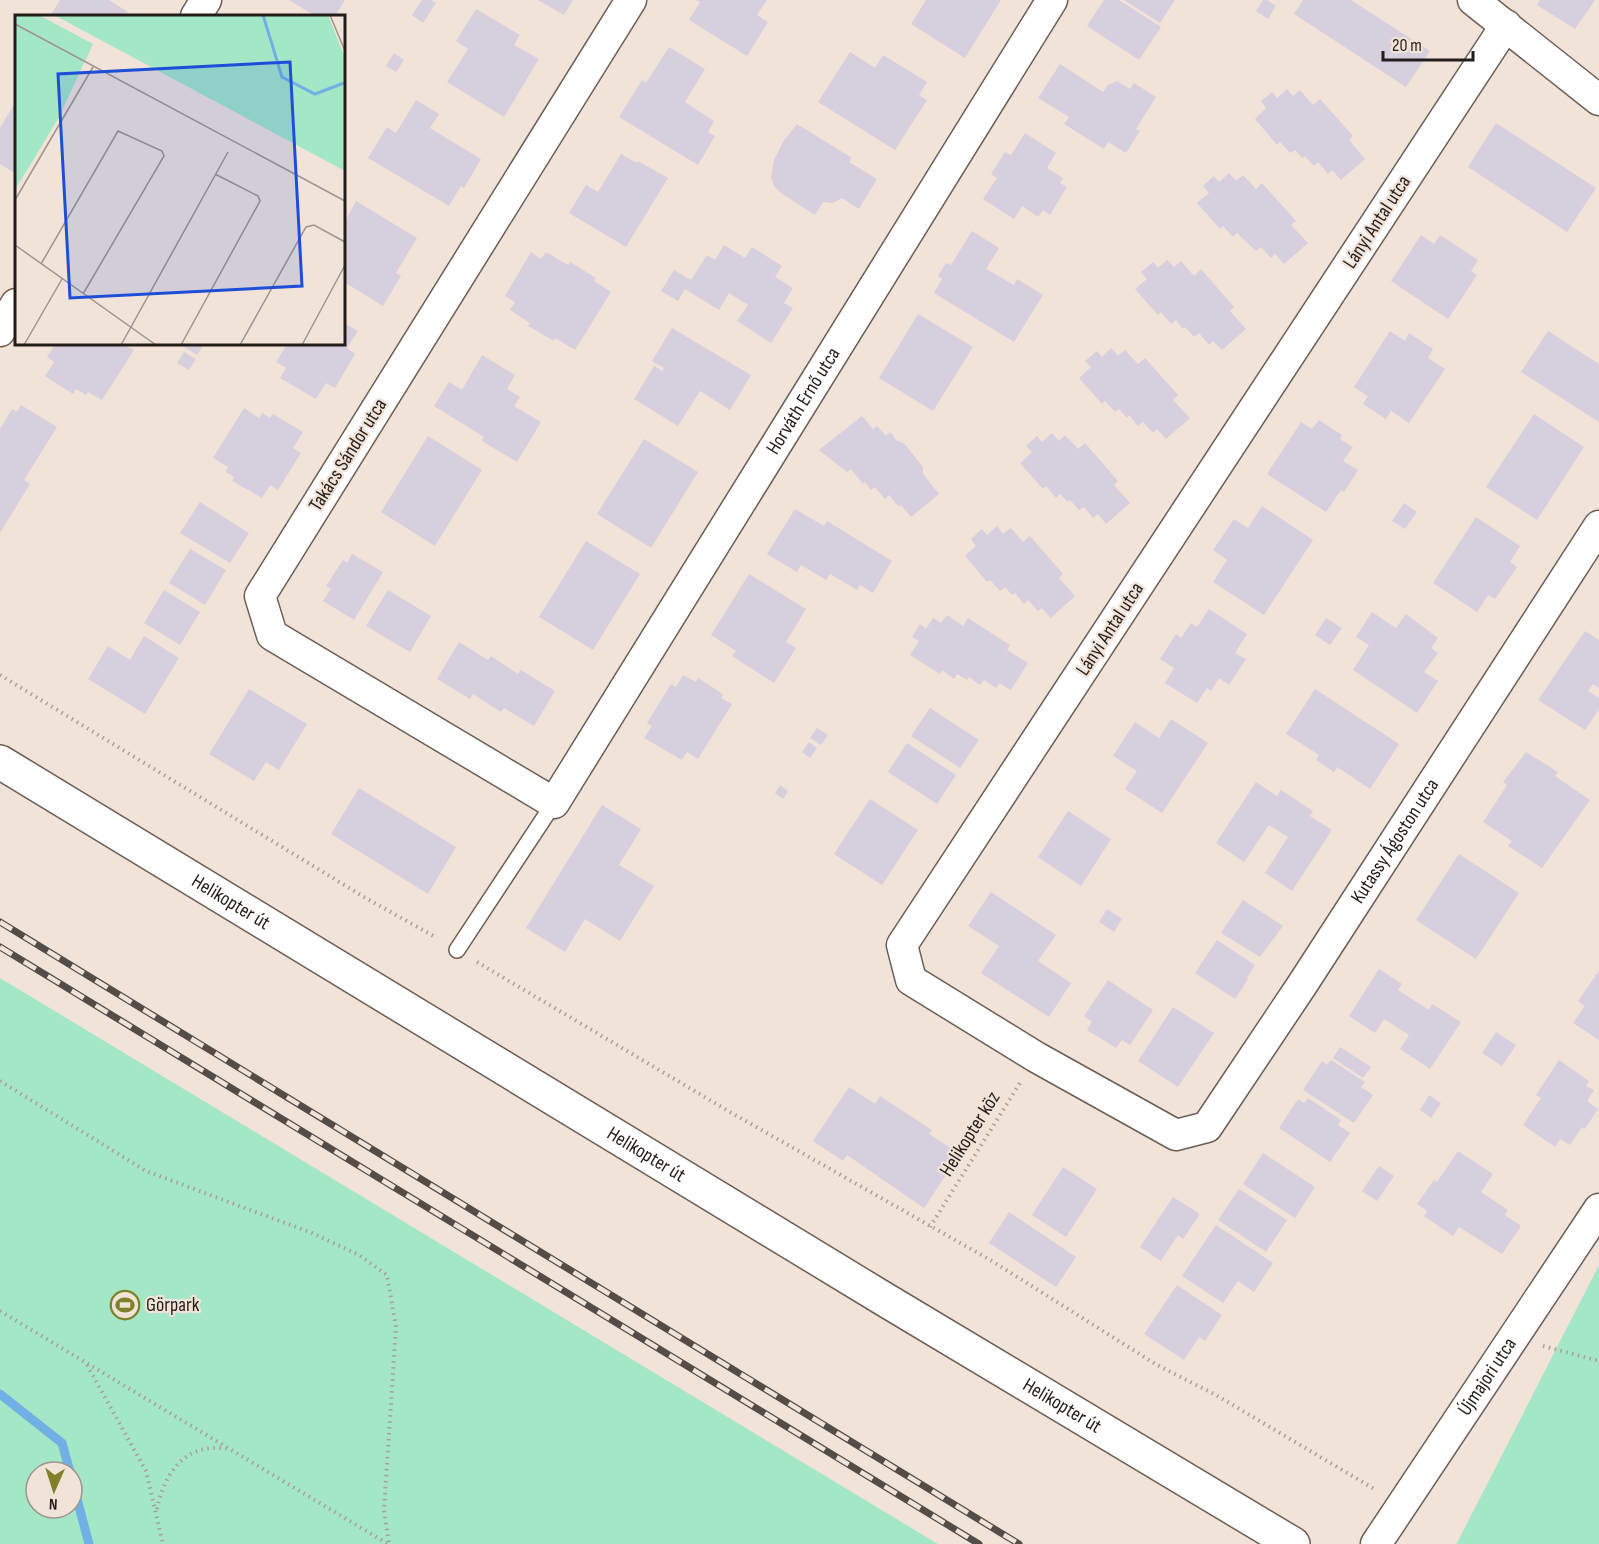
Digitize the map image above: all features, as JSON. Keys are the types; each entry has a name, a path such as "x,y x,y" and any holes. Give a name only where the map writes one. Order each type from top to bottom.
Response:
{"street":[{"path":"197,15 206,0"},
{"name":"Takács Sándor utca","path":"554,803 272,635 260,596 631,0"},
{"name":"Horváth Ernő utca","path":"554,803 1052,0"},
{"path":"1473,0 1599,100"},
{"name":"Lányi Antal utca","path":"1176,1135 1036,1057 911,980 902,945 1506,25"},
{"path":"0,331 15,306"},
{"name":"Kutassy Ágoston utca","path":"1176,1135 1207,1127 1302,985 1599,526"},
{"name":"Helikopter út","path":"0,762 894,1305 1293,1544"},
{"name":"Újmajori utca","path":"1376,1544 1599,1209"}],"lane":[{"path":"457,950 554,803"}],"path":[{"path":"0,675 364,897 730,1112 992,1261 1157,1365 1226,1400 1402,1506"},
{"name":"Helikopter köz","path":"930,1227 1036,1057"},
{"path":"0,1081 146,1171 312,1233 359,1255 387,1275 396,1327 384,1510 388,1544"},
{"path":"0,1311 388,1544"},
{"path":"1513,1338 1599,1361"},
{"path":"86,1364 147,1471 163,1544"},
{"path":"156,1512 160,1494 168,1476 184,1458 211,1447 237,1454"}],"green space":[{"path":"0,978 938,1544 0,1544"},
{"path":"1599,1265 1599,1544 1456,1544 1457,1543"}],"building":[{"path":"60,0 109,0 128,12 126,15 51,15"},
{"path":"289,0 345,0 336,15 313,15"},
{"path":"422,0 431,0 436,3 423,23 412,15"},
{"path":"538,0 573,0 564,15"},
{"path":"696,0 767,0 757,15 768,22 747,56 689,20 700,2"},
{"path":"926,0 1001,0 965,58 911,24"},
{"path":"1104,0 1119,0 1161,27 1139,60 1087,26"},
{"path":"1124,0 1175,0 1160,23"},
{"path":"1263,0 1276,6 1268,19 1256,11"},
{"path":"1303,0 1351,0 1430,51 1406,87 1294,14"},
{"path":"1540,0 1595,0 1575,29 1537,5"},
{"path":"476,9 520,35 514,45 539,59 504,117 447,82 468,49 456,41"},
{"path":"669,47 705,69 685,102 714,121 708,132 715,136 698,165 619,117 642,80 646,83"},
{"path":"850,52 875,68 883,55 927,82 919,95 927,100 895,150 818,102"},
{"path":"394,53 404,60 396,72 386,66"},
{"path":"1060,64 1103,92 1108,85 1117,81 1130,89 1134,83 1156,97 1136,129 1140,131 1126,153 1108,142 1104,149 1064,124 1069,117 1038,98"},
{"path":"1287,89 1293,96 1300,90 1313,105 1320,99 1353,136 1349,140 1365,159 1341,180 1332,170 1328,174 1318,162 1314,166 1305,156 1302,158 1295,150 1290,153 1280,142 1277,145 1255,119 1266,108 1261,101 1272,92 1277,98"},
{"path":"416,100 439,114 430,128 481,159 464,188 461,186 449,206 368,158 387,127 396,133"},
{"path":"15,103 15,173 0,164 0,128"},
{"path":"1496,123 1596,188 1567,232 1468,167"},
{"path":"797,124 852,158 849,162 877,179 859,209 842,198 833,203 823,202 815,215 774,186 771,177 774,160 783,142"},
{"path":"1025,133 1056,153 1047,168 1063,178 1060,183 1067,187 1050,215 1043,210 1038,217 1022,206 1014,219 983,199 997,178 991,174 1005,152 1011,155"},
{"path":"621,154 668,178 626,247 569,213 586,185 598,192"},
{"path":"1229,173 1236,181 1243,175 1256,189 1262,183 1296,221 1291,225 1308,243 1284,264 1275,254 1271,258 1261,247 1256,251 1237,233 1233,237 1223,226 1220,229 1197,203 1209,193 1203,186 1214,176 1219,182"},
{"path":"356,201 417,238 396,273 401,276 383,306 345,283 345,221"},
{"path":"972,231 999,248 986,269 1014,285 1017,279 1043,295 1014,342 934,293 942,279 938,276 946,263 951,265"},
{"path":"1421,235 1434,244 1440,235 1478,260 1471,271 1477,275 1448,319 1391,281"},
{"path":"724,245 745,258 752,247 782,266 775,277 793,288 784,303 793,308 771,343 737,321 748,305 729,293 719,310 685,289 678,301 661,291 674,270 691,280 707,255 715,260"},
{"path":"531,252 541,259 546,252 568,265 570,262 596,278 594,281 611,292 575,350 528,326 530,323 510,310 515,302 505,296"},
{"path":"1167,260 1174,267 1181,261 1194,276 1201,269 1234,307 1230,311 1246,329 1222,350 1213,341 1209,345 1199,333 1194,337 1176,320 1171,324 1161,312 1158,315 1135,289 1147,279 1141,272 1153,262 1158,268"},
{"path":"918,314 973,347 933,411 879,378"},
{"path":"345,324 358,331 347,348 355,354 335,388 326,383 316,399 280,378 286,368 276,362 286,345 345,345"},
{"path":"672,328 751,375 730,410 700,391 678,426 634,399 654,366 662,371 664,368 652,361"},
{"path":"1390,331 1405,341 1409,333 1433,349 1428,358 1445,369 1409,423 1391,411 1386,419 1363,404 1368,396 1354,387"},
{"path":"1548,331 1599,364 1599,422 1521,372"},
{"path":"54,345 124,345 134,350 102,400 88,392 86,395 76,389 73,394 45,376 54,362 47,357"},
{"path":"184,345 203,345 197,355"},
{"path":"1111,348 1118,356 1125,350 1138,364 1145,358 1178,395 1173,400 1190,418 1166,439 1157,429 1153,433 1143,422 1138,426 1129,415 1127,418 1119,409 1115,412 1105,401 1102,404 1079,378 1091,367 1085,361 1097,351 1102,357"},
{"path":"184,352 196,359 189,370 177,363"},
{"path":"482,355 515,375 507,389 520,397 514,406 541,422 517,462 482,441 484,437 434,406 449,382 462,390"},
{"path":"21,405 57,427 24,480 30,484 0,533 0,429 12,409 17,412"},
{"path":"244,408 259,418 262,413 270,418 273,414 303,432 293,448 301,453 278,490 270,485 262,498 232,481 234,477 226,472 228,467 213,458"},
{"path":"1534,414 1584,447 1537,520 1486,487"},
{"path":"862,416 873,429 877,426 886,436 890,432 897,441 904,443 923,467 923,474 939,494 911,517 889,495 885,499 875,487 871,490 851,469 847,472 819,450"},
{"path":"1319,420 1342,435 1340,439 1353,447 1343,461 1358,470 1344,492 1341,490 1326,512 1267,474 1301,422 1312,429"},
{"path":"1052,433 1059,441 1065,435 1078,449 1085,443 1118,481 1114,485 1130,503 1106,524 1098,514 1093,518 1084,507 1079,510 1070,500 1068,502 1060,494 1056,498 1046,486 1043,489 1020,463 1032,452 1026,446 1037,436 1042,442"},
{"path":"428,436 482,470 435,546 381,512"},
{"path":"644,439 698,472 651,548 597,514"},
{"path":"200,502 249,533 230,563 180,533"},
{"path":"1404,503 1417,512 1405,529 1392,521"},
{"path":"1262,506 1313,540 1264,615 1213,582 1227,560 1213,550 1234,519 1248,528"},
{"path":"795,509 824,526 827,521 892,561 873,593 860,585 857,590 830,574 826,580 801,565 797,572 767,554"},
{"path":"1476,517 1520,546 1510,562 1517,567 1495,599 1488,595 1477,612 1433,583"},
{"path":"997,526 1003,534 1011,528 1023,542 1030,536 1063,574 1059,578 1075,596 1051,618 1042,608 1038,611 1028,600 1024,604 1015,593 1012,595 1005,587 1000,591 990,580 987,582 965,556 976,546 971,539 982,529 987,535"},
{"path":"586,541 640,574 593,650 539,617"},
{"path":"190,549 226,570 205,605 169,583"},
{"path":"352,554 383,572 354,620 323,601 331,589 326,586 343,560 347,563"},
{"path":"749,574 806,609 786,642 796,648 774,683 732,656 736,651 711,635"},
{"path":"164,590 200,612 180,645 144,623"},
{"path":"388,590 431,616 410,652 366,626"},
{"path":"1209,609 1247,634 1235,653 1246,659 1229,685 1219,678 1211,691 1207,688 1197,703 1165,683 1174,668 1160,659 1176,634 1181,638 1191,623 1197,627"},
{"path":"1372,612 1396,628 1406,614 1438,638 1431,648 1438,653 1424,672 1438,681 1417,713 1353,670 1369,645 1356,637"},
{"path":"947,615 963,626 968,618 1010,645 1007,650 1028,663 1011,690 999,683 996,688 984,680 980,685 969,677 967,680 957,674 954,679 942,670 940,674 910,655 919,641 912,637 920,624 926,629 933,618 941,623"},
{"path":"1326,618 1342,628 1330,645 1315,635"},
{"path":"1585,631 1599,640 1599,688 1593,684 1588,691 1599,698 1599,709 1585,730 1538,700"},
{"path":"144,636 179,658 145,714 88,679 108,646 130,660"},
{"path":"459,642 488,660 491,656 518,674 521,670 555,691 534,726 504,708 501,712 473,694 470,699 437,679"},
{"path":"683,675 696,682 698,678 723,694 721,698 732,704 698,759 687,752 682,760 644,738 652,726 647,723 671,684 676,687"},
{"path":"249,689 307,724 279,770 266,762 254,781 209,754"},
{"path":"1315,689 1399,744 1370,789 1337,767 1334,772 1316,760 1319,755 1286,734"},
{"path":"930,708 979,740 960,768 911,736"},
{"path":"1171,719 1208,743 1162,813 1125,789 1137,771 1113,756 1135,722 1159,738"},
{"path":"817,728 828,735 821,745 810,738"},
{"path":"809,742 817,748 810,758 802,752"},
{"path":"907,743 956,775 937,804 888,772"},
{"path":"1526,752 1558,772 1555,776 1590,800 1542,868 1508,846 1512,841 1483,822 1507,785 1503,782"},
{"path":"1256,782 1277,796 1281,790 1313,811 1310,816 1332,830 1292,891 1265,873 1288,837 1269,825 1244,862 1216,843"},
{"path":"780,785 788,791 783,799 775,793"},
{"path":"359,788 456,847 428,894 331,834"},
{"path":"870,799 918,830 882,885 834,854"},
{"path":"602,805 641,829 619,865 654,886 620,941 585,919 565,952 526,928"},
{"path":"1068,811 1111,839 1081,886 1038,857"},
{"path":"1459,854 1519,893 1476,959 1416,920"},
{"path":"991,892 1056,935 1038,961 1071,983 1049,1017 981,973 999,946 968,926"},
{"path":"1243,900 1283,926 1260,957 1221,933"},
{"path":"1107,909 1122,919 1114,932 1099,922"},
{"path":"1217,940 1255,965 1235,999 1195,973"},
{"path":"1379,969 1402,984 1398,990 1429,1010 1432,1004 1461,1022 1430,1069 1400,1049 1409,1035 1384,1019 1375,1033 1349,1016"},
{"path":"1599,971 1599,1040 1573,1023 1585,1006 1578,1001"},
{"path":"1108,980 1153,1010 1130,1045 1122,1040 1116,1048 1087,1030 1092,1022 1084,1016"},
{"path":"1173,1007 1214,1033 1178,1087 1138,1061"},
{"path":"1496,1032 1516,1045 1502,1066 1482,1053"},
{"path":"1340,1047 1371,1067 1363,1078 1333,1058"},
{"path":"1331,1060 1365,1082 1361,1087 1373,1095 1354,1123 1303,1090 1322,1061 1327,1065"},
{"path":"1559,1060 1589,1081 1586,1086 1594,1090 1587,1101 1598,1109 1585,1129 1582,1127 1570,1145 1560,1139 1555,1147 1523,1125 1541,1098 1536,1095"},
{"path":"849,1087 875,1104 880,1096 932,1130 929,1134 960,1154 924,1208 847,1155 843,1161 813,1141"},
{"path":"1429,1095 1441,1103 1431,1118 1420,1110"},
{"path":"1308,1098 1341,1120 1338,1125 1350,1133 1330,1162 1279,1128 1298,1099 1304,1103"},
{"path":"1458,1151 1493,1174 1481,1192 1508,1210 1505,1215 1521,1226 1502,1254 1459,1227 1453,1236 1424,1216 1427,1211 1417,1204 1434,1180 1437,1182"},
{"path":"1263,1153 1315,1187 1295,1218 1243,1184"},
{"path":"1379,1166 1394,1176 1377,1201 1362,1191"},
{"path":"1063,1167 1097,1189 1066,1237 1032,1215"},
{"path":"1239,1189 1287,1220 1266,1252 1218,1220"},
{"path":"1173,1197 1200,1214 1183,1239 1178,1235 1161,1261 1140,1247"},
{"path":"1009,1212 1076,1257 1056,1287 989,1243"},
{"path":"1216,1225 1273,1263 1254,1292 1238,1281 1223,1303 1182,1276"},
{"path":"1177,1285 1222,1315 1205,1341 1199,1337 1184,1360 1144,1334"}],"waterway":[{"path":"0,1394 62,1443 67,1460"},
{"path":"83,1520 89,1544"}],"railway":[{"path":"0,922 1019,1544"},
{"path":"0,947 979,1544"}],"place":[{"name":"Görpark","path":"125,1305"}]}
